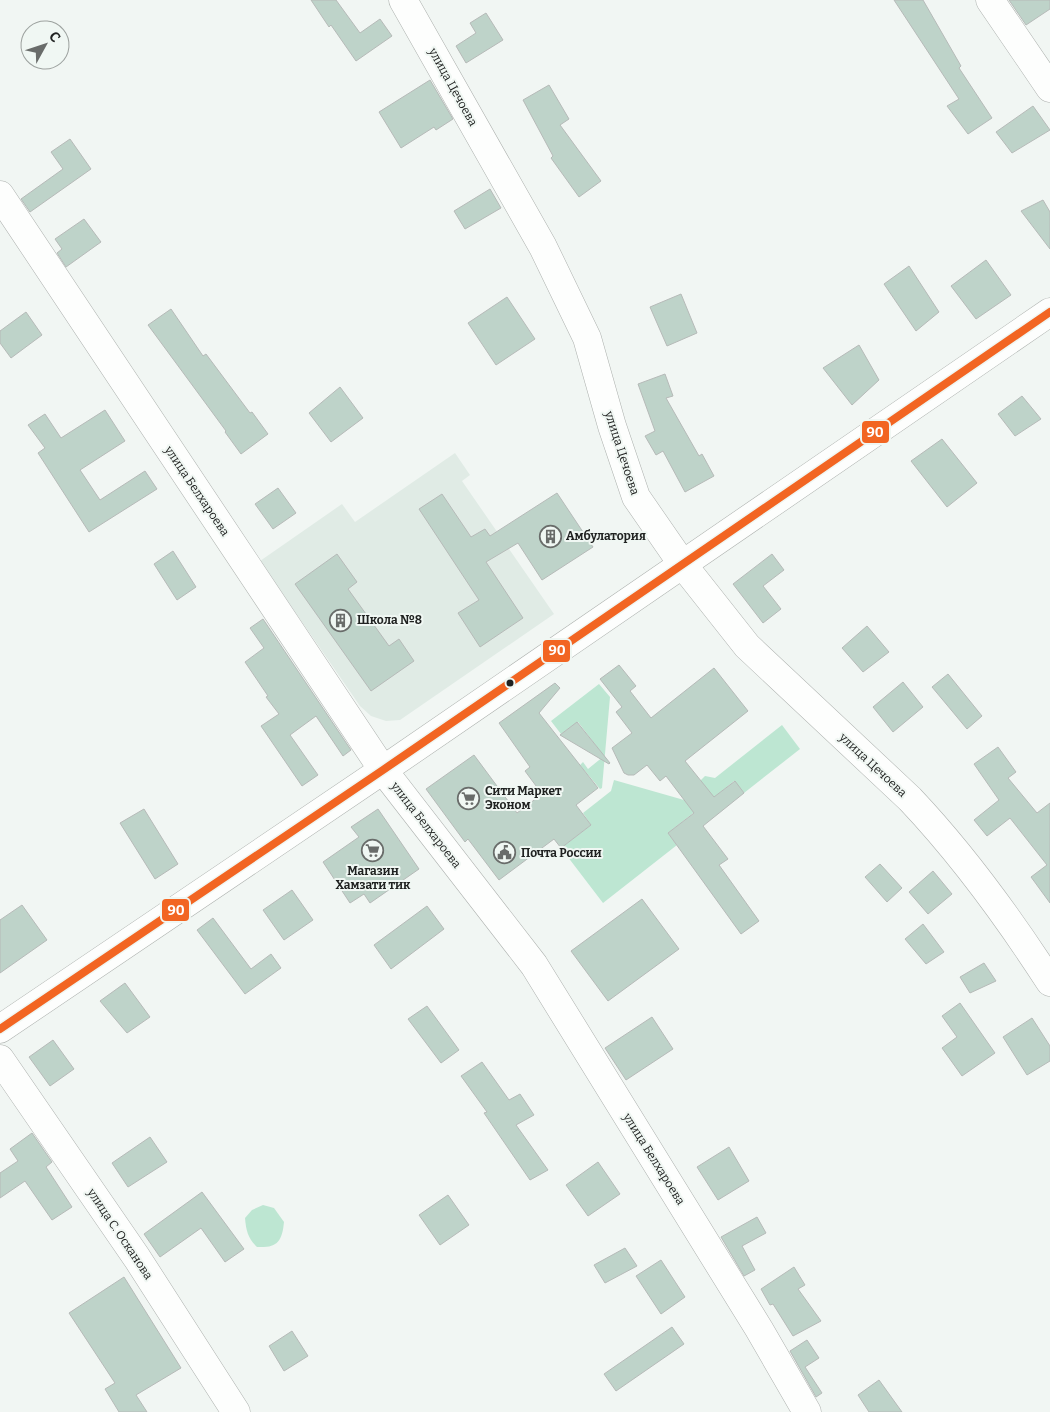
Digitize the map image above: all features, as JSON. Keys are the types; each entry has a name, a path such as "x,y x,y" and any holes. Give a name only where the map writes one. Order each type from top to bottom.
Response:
{"street":[{"name":"улица Цечоева","path":"403,0 543,247 587,338 612,426 636,497 683,565 747,646 910,799 935,826 1012,924 1050,982"},
{"path":"990,0 1050,88"},
{"name":"улица Белхароева","path":"0,195 383,770 534,965 759,1329 807,1412"},
{"path":"0,1029 383,770 1050,312"},
{"name":"улица С. Осканова","path":"0,1059 137,1258 236,1412"}],"shaded area":[{"path":"455,453 470,475 462,481 554,614 400,720 386,721 371,716 360,706 260,561 342,504 355,522"}],"green space":[{"path":"599,684 610,697 602,788 600,789 580,765 583,762 588,769 604,756 578,722 561,734 551,721"},
{"path":"782,725 800,749 744,793 734,781 705,805 697,784 705,776 715,778"},
{"path":"614,780 691,802 697,810 668,833 677,845 603,903 561,848 591,825 583,813 611,791"},
{"path":"263,1205 274,1208 284,1222 283,1229 280,1239 274,1245 257,1247 251,1241 248,1234 245,1218 252,1210"}],"building":[{"path":"311,0 336,0 360,33 380,19 392,36 356,61 331,25 329,27"},
{"path":"894,0 923,0 961,66 959,68 992,118 968,134 947,106 959,99"},
{"path":"1009,0 1050,0 1050,9 1026,25"},
{"path":"486,13 503,40 466,63 456,46 476,33 470,23"},
{"path":"430,80 453,119 436,130 434,127 401,148 379,112"},
{"path":"549,85 569,119 560,125 601,181 579,197 551,158 553,156 523,100"},
{"path":"1033,106 1050,130 1012,153 996,132"},
{"path":"70,139 91,169 30,212 21,199 63,169 51,152"},
{"path":"490,189 501,208 465,229 454,211"},
{"path":"1043,200 1050,212 1050,249 1021,211"},
{"path":"84,219 101,242 66,267 57,253 62,249 55,239"},
{"path":"986,260 1011,295 976,319 951,286"},
{"path":"909,266 939,312 916,331 884,284"},
{"path":"681,294 697,333 667,346 650,307"},
{"path":"507,297 535,339 496,365 468,323"},
{"path":"171,309 203,356 206,354 268,434 241,454 148,325"},
{"path":"26,312 42,335 11,358 0,343 0,331"},
{"path":"859,345 879,380 852,405 823,368"},
{"path":"665,374 673,396 666,398 699,456 702,454 714,476 685,492 663,451 656,455 645,436 655,431 638,384"},
{"path":"340,387 363,418 331,442 309,413"},
{"path":"1022,396 1041,419 1015,436 998,414"},
{"path":"105,410 125,441 80,470 100,500 145,471 157,489 89,532 38,453 45,448 28,425 45,414 61,438"},
{"path":"942,439 977,483 947,507 911,461"},
{"path":"278,488 296,513 273,529 255,504"},
{"path":"557,493 593,547 542,580 518,543 486,562 523,618 480,647 458,613 479,600 419,509 442,494 471,537 485,529 490,536"},
{"path":"173,551 196,587 177,600 154,564"},
{"name":"Школа №8","path":"337,554 357,582 348,589 389,646 399,639 414,661 371,691 295,584"},
{"path":"772,554 784,570 763,586 781,609 763,623 733,584"},
{"path":"263,619 351,750 343,756 316,716 290,735 318,775 302,786 261,726 279,714 266,697 268,696 245,662 264,648 250,628"},
{"path":"867,626 889,652 863,672 842,648"},
{"path":"619,665 636,686 630,691 651,718 714,668 748,711 685,761 714,797 735,781 744,793 703,826 728,859 719,865 759,921 741,934 668,833 694,813 666,776 660,781 647,765 634,775 624,773 612,748 632,733 616,712 622,707 600,679"},
{"path":"948,674 982,716 967,729 932,687"},
{"path":"903,682 923,707 893,732 873,707"},
{"path":"555,683 560,688 539,713 598,788 576,805 591,825 561,848 554,839 499,880 468,839 465,842 426,789 474,755 517,813 542,794 525,771 530,767 499,723"},
{"path":"577,722 610,763 609,764 560,735"},
{"path":"998,747 1016,772 1008,778 1037,813 1050,803 1050,903 1031,877 1047,865 1010,818 987,836 974,820 999,800 974,764"},
{"path":"144,809 178,864 155,879 120,823"},
{"name":"Магазин Хамзати тик","path":"378,809 419,869 370,903 364,894 350,903 323,862 359,837 351,827"},
{"path":"880,864 902,888 887,902 865,877"},
{"path":"933,871 952,894 928,914 909,892"},
{"path":"292,890 313,920 284,940 263,910"},
{"path":"642,899 679,949 608,1001 571,951"},
{"path":"22,905 47,940 0,973 0,920"},
{"path":"427,906 444,929 391,969 374,945"},
{"path":"213,918 251,969 271,954 281,968 245,994 197,930"},
{"path":"923,924 944,952 926,964 905,939"},
{"path":"984,963 996,981 970,993 960,977"},
{"path":"125,983 150,1017 127,1033 100,1001"},
{"path":"960,1003 995,1053 962,1076 942,1048 957,1037 942,1016"},
{"path":"427,1006 459,1050 441,1063 408,1019"},
{"path":"652,1017 673,1049 626,1080 605,1048"},
{"path":"1032,1018 1050,1046 1050,1061 1027,1075 1003,1037"},
{"path":"53,1040 74,1069 50,1086 29,1057"},
{"path":"482,1062 509,1100 520,1094 534,1115 516,1125 548,1170 530,1180 484,1113 487,1112 461,1076"},
{"path":"32,1133 52,1162 46,1167 72,1207 52,1220 25,1181 0,1198 0,1173 18,1161 10,1149"},
{"path":"150,1137 167,1162 128,1187 112,1163"},
{"path":"729,1147 749,1181 718,1200 697,1167"},
{"path":"598,1162 620,1194 588,1216 566,1185"},
{"path":"202,1192 244,1249 225,1262 201,1228 160,1257 144,1234"},
{"path":"448,1195 469,1225 440,1245 419,1215"},
{"path":"757,1217 766,1233 742,1246 755,1270 744,1276 721,1237"},
{"path":"625,1248 637,1266 605,1283 594,1265"},
{"path":"661,1260 685,1297 661,1314 636,1276"},
{"path":"794,1267 805,1285 798,1289 821,1321 793,1336 773,1304 770,1305 761,1289"},
{"path":"124,1277 181,1368 136,1395 147,1412 119,1412 105,1389 115,1383 69,1313"},
{"path":"672,1327 684,1344 616,1391 604,1374"},
{"path":"292,1331 308,1356 284,1371 269,1346"},
{"path":"807,1340 819,1358 805,1367 822,1393 816,1397 790,1351"},
{"path":"879,1380 902,1412 869,1412 858,1395"}],"transit line":[{"name":"90","path":"0,1029 383,770 1050,312"}],"place":[{"name":"Амбулатория","path":"550,536"},
{"name":"Школа №8","path":"341,620"},
{"name":"Сити Маркет Эконом","path":"469,798"},
{"name":"Магазин Хамзати тик","path":"373,850"},
{"name":"Почта России","path":"505,853"}]}
